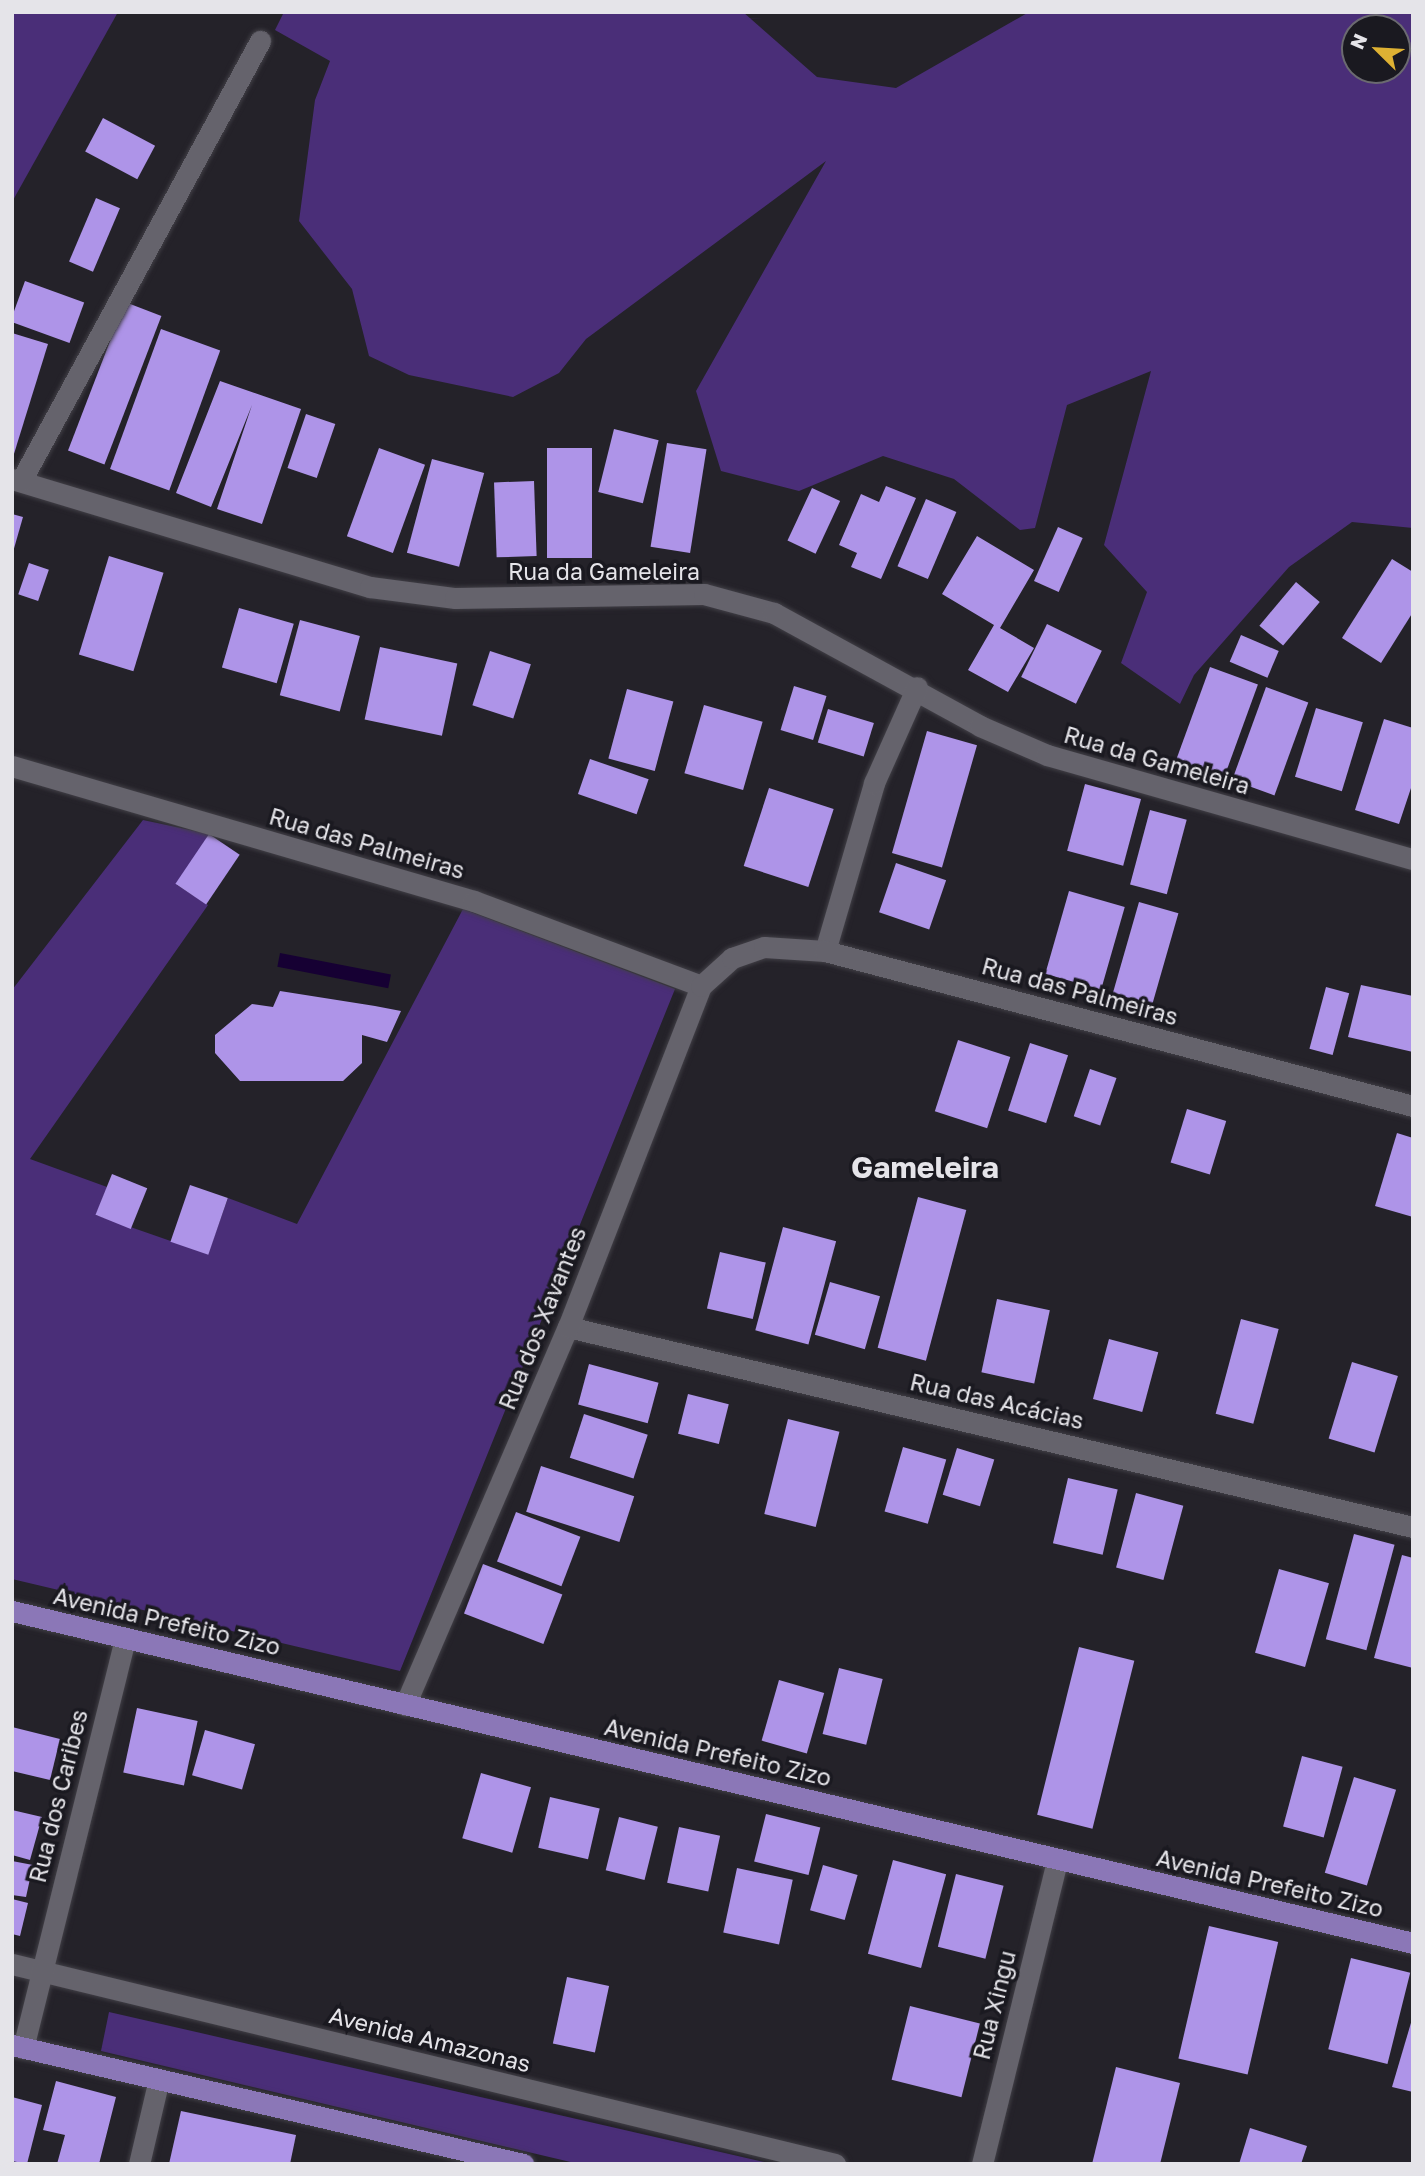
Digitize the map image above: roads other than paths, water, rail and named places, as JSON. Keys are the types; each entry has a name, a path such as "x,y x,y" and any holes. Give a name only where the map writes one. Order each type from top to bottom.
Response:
{"main road":[{"name":"Avenida Prefeito Zizo","path":"12,1611 1413,1943"},
{"path":"17,2047 523,2164"}],"street":[{"path":"16,480 260,41"},
{"name":"Rua da Gameleira","path":"16,480 370,587 455,598 704,594 774,612 917,687 980,726 1047,755 1413,859"},
{"path":"825,951 874,783 917,687"},
{"name":"Rua das Palmeiras","path":"12,766 474,901 701,986"},
{"name":"Rua das Palmeiras","path":"733,958 764,947 825,951 1413,1106"},
{"name":"Rua dos Xavantes","path":"405,1705 569,1327 701,986 733,958"},
{"name":"Rua das Acácias","path":"569,1327 1413,1527"},
{"name":"Rua dos Caribes","path":"17,2047 41,1972 125,1638"},
{"name":"Rua Xingu","path":"982,2164 1058,1860"},
{"name":"Avenida Amazonas","path":"12,1964 835,2164"},
{"path":"139,2164 159,2080"}],"district":[{"name":"Gameleira","path":"925,1167"}]}
